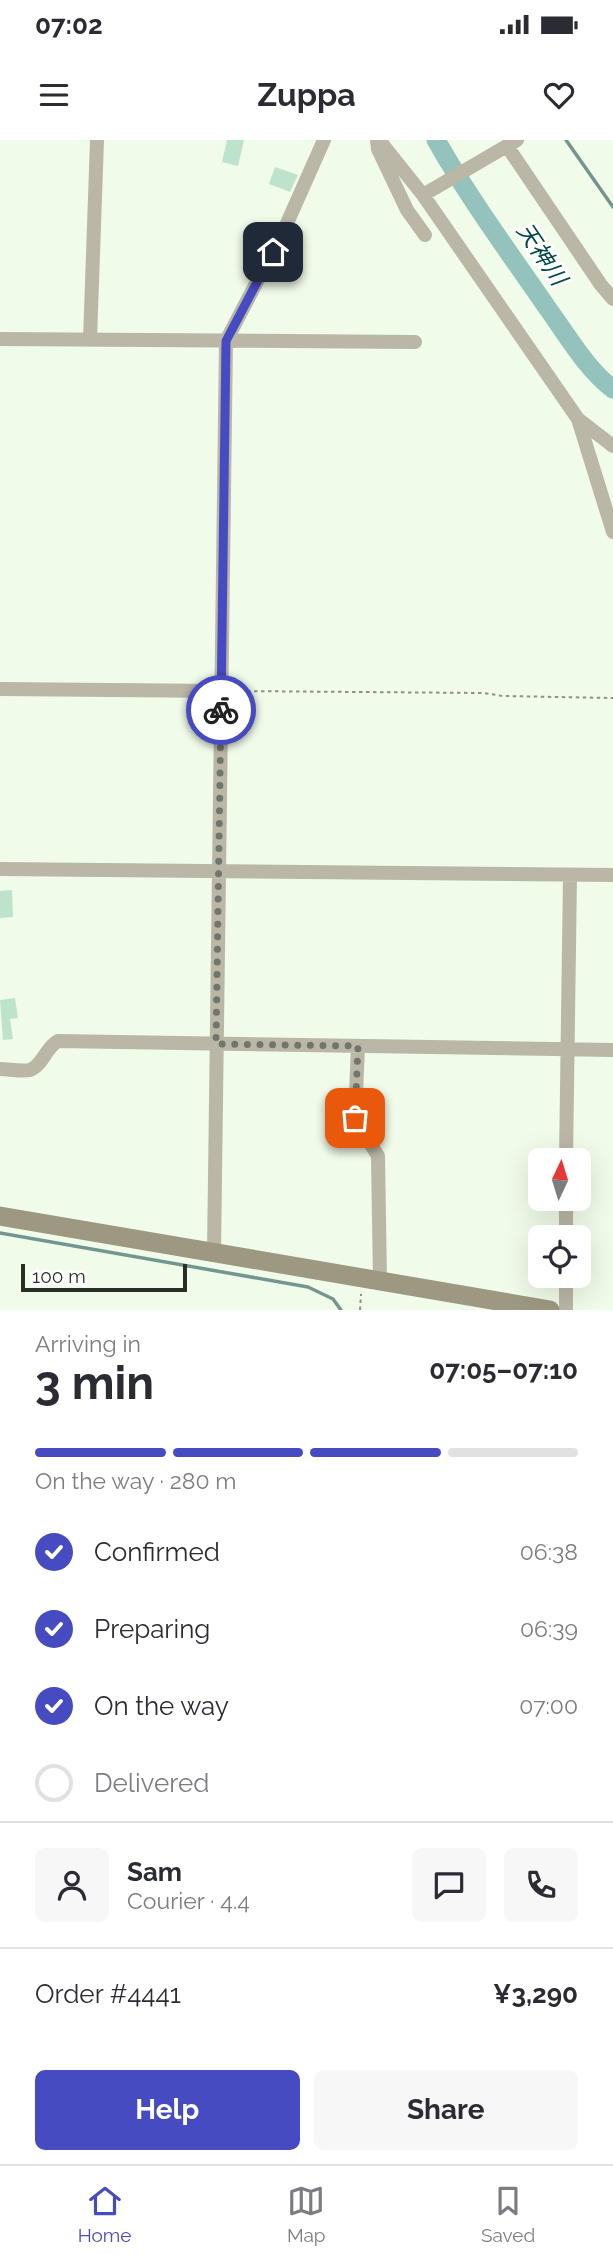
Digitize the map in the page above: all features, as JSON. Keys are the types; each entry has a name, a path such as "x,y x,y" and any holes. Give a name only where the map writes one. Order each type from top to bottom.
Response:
{"street":[{"path":"90,340 97,140"},
{"path":"214,1253 226,341 284,230 324,140"},
{"path":"378,140 423,195 578,419 613,533"},
{"path":"378,140 378,149 407,210 425,235"},
{"path":"423,195 512,143 601,285 613,299"},
{"path":"0,338 415,342"},
{"path":"578,419 613,446"},
{"path":"0,689 221,691"},
{"path":"0,869 613,875"},
{"path":"566,1148 570,876"},
{"path":"0,1069 29,1070 38,1063 50,1045 58,1041 613,1050"},
{"path":"358,1046 355,1118 378,1156 370,1280"},
{"path":"0,1216 550,1310"},
{"path":"566,1288 566,1310"}],"path":[{"path":"221,691 613,698"},
{"path":"360,1310 370,1280"}],"building":[{"path":"227,140 244,140 238,166 222,162"},
{"path":"275,167 298,175 290,192 269,184"},
{"path":"12,890 13,917 0,918 0,891"},
{"path":"15,998 18,1018 10,1019 13,1039 3,1040 0,1000"}],"waterway":[{"name":"天神川","path":"436,140 475,204 569,339 594,372 613,389"},
{"path":"566,140 613,207"},
{"path":"0,1233 308,1287 333,1299 341,1310"}],"way so far":[{"path":"221,710 216,1044 358,1046 355,1118"}],"route":[{"path":"221,710 226,341 273,252"}]}
